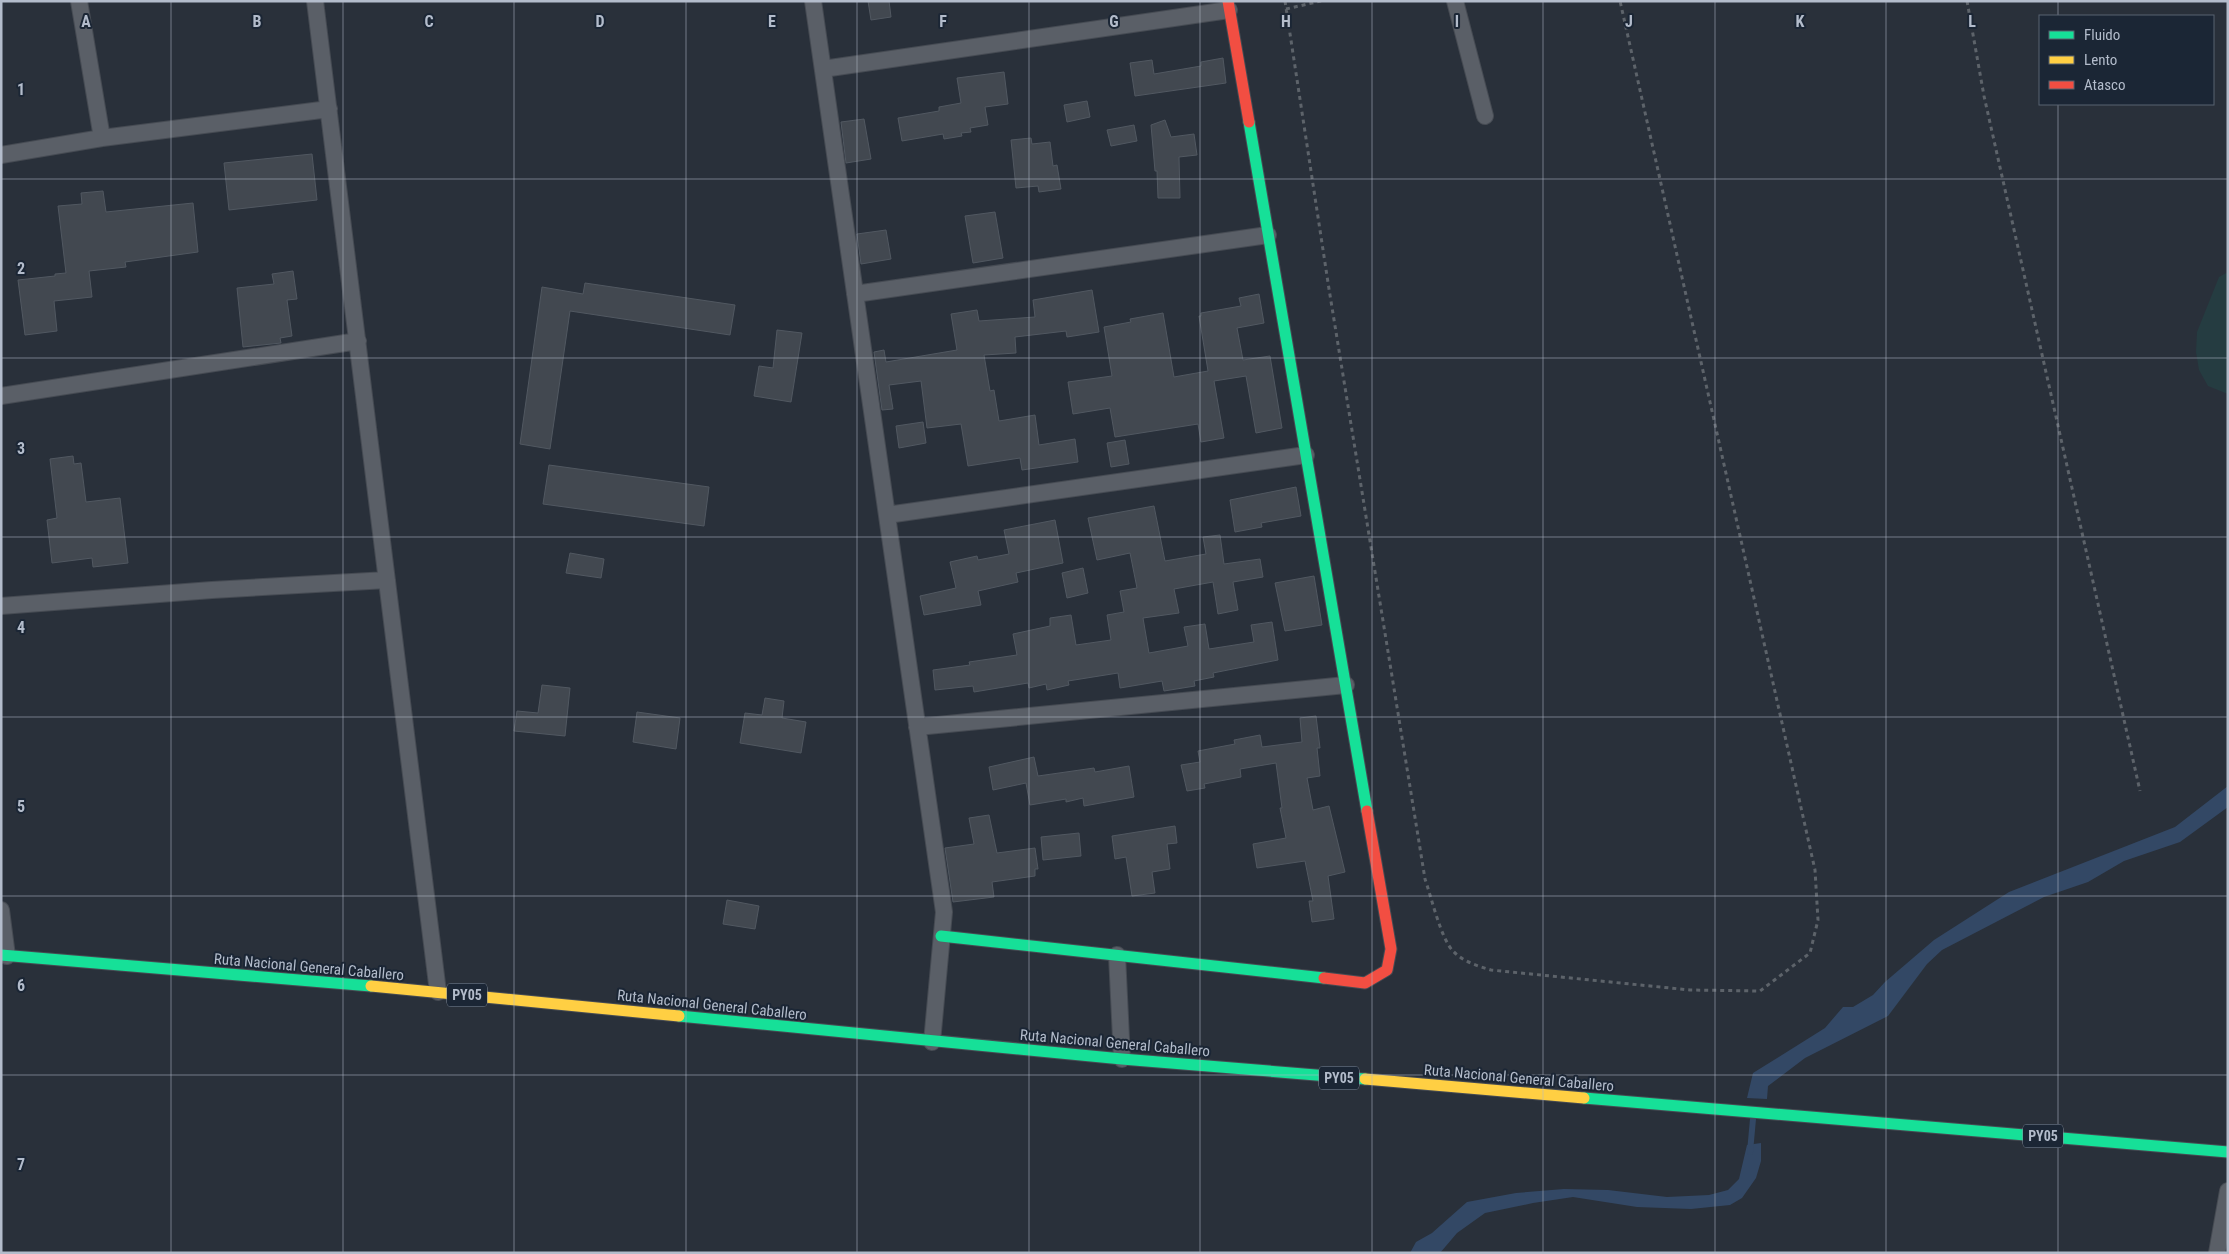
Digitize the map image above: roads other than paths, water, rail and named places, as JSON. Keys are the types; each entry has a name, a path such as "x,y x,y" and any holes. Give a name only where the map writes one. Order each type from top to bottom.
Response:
{"main road":[{"path":"941,936 1365,983 1387,970 1391,949 1229,6"},
{"name":"Ruta Nacional General Caballero","path":"4,956 438,992 1122,1060 2228,1152"}],"street":[{"path":"79,1 102,138"},
{"path":"315,1 438,992"},
{"path":"813,1 944,912 932,1042"},
{"path":"1455,1 1485,116"},
{"path":"823,69 1229,6"},
{"path":"1,155 102,138 328,109"},
{"path":"855,294 1268,235"},
{"path":"1,396 358,340"},
{"path":"887,515 1306,455"},
{"path":"1,606 212,590 387,580"},
{"path":"917,727 1346,685"},
{"path":"1,910 4,956"},
{"path":"1117,955 1122,1060"},
{"path":"2217,1253 2228,1192"}],"water":[{"path":"2228,786 2228,807 2180,842 2124,861 2088,882 2044,897 1942,950 1927,964 1888,1016 1805,1058 1768,1086 1767,1099 1747,1098 1753,1073 1825,1028 1843,1007 1853,1007 1873,995 1885,982 1934,940 2009,892 2175,827"},
{"path":"1761,1143 1761,1161 1756,1178 1742,1198 1730,1205 1691,1209 1637,1207 1573,1197 1533,1203 1485,1213 1457,1233 1440,1253 1410,1253 1416,1242 1432,1233 1467,1202 1516,1193 1564,1189 1608,1190 1667,1197 1709,1195 1728,1190 1739,1179 1747,1145"}],"waterway":[{"path":"1750,1152 1753,1119"}]}
